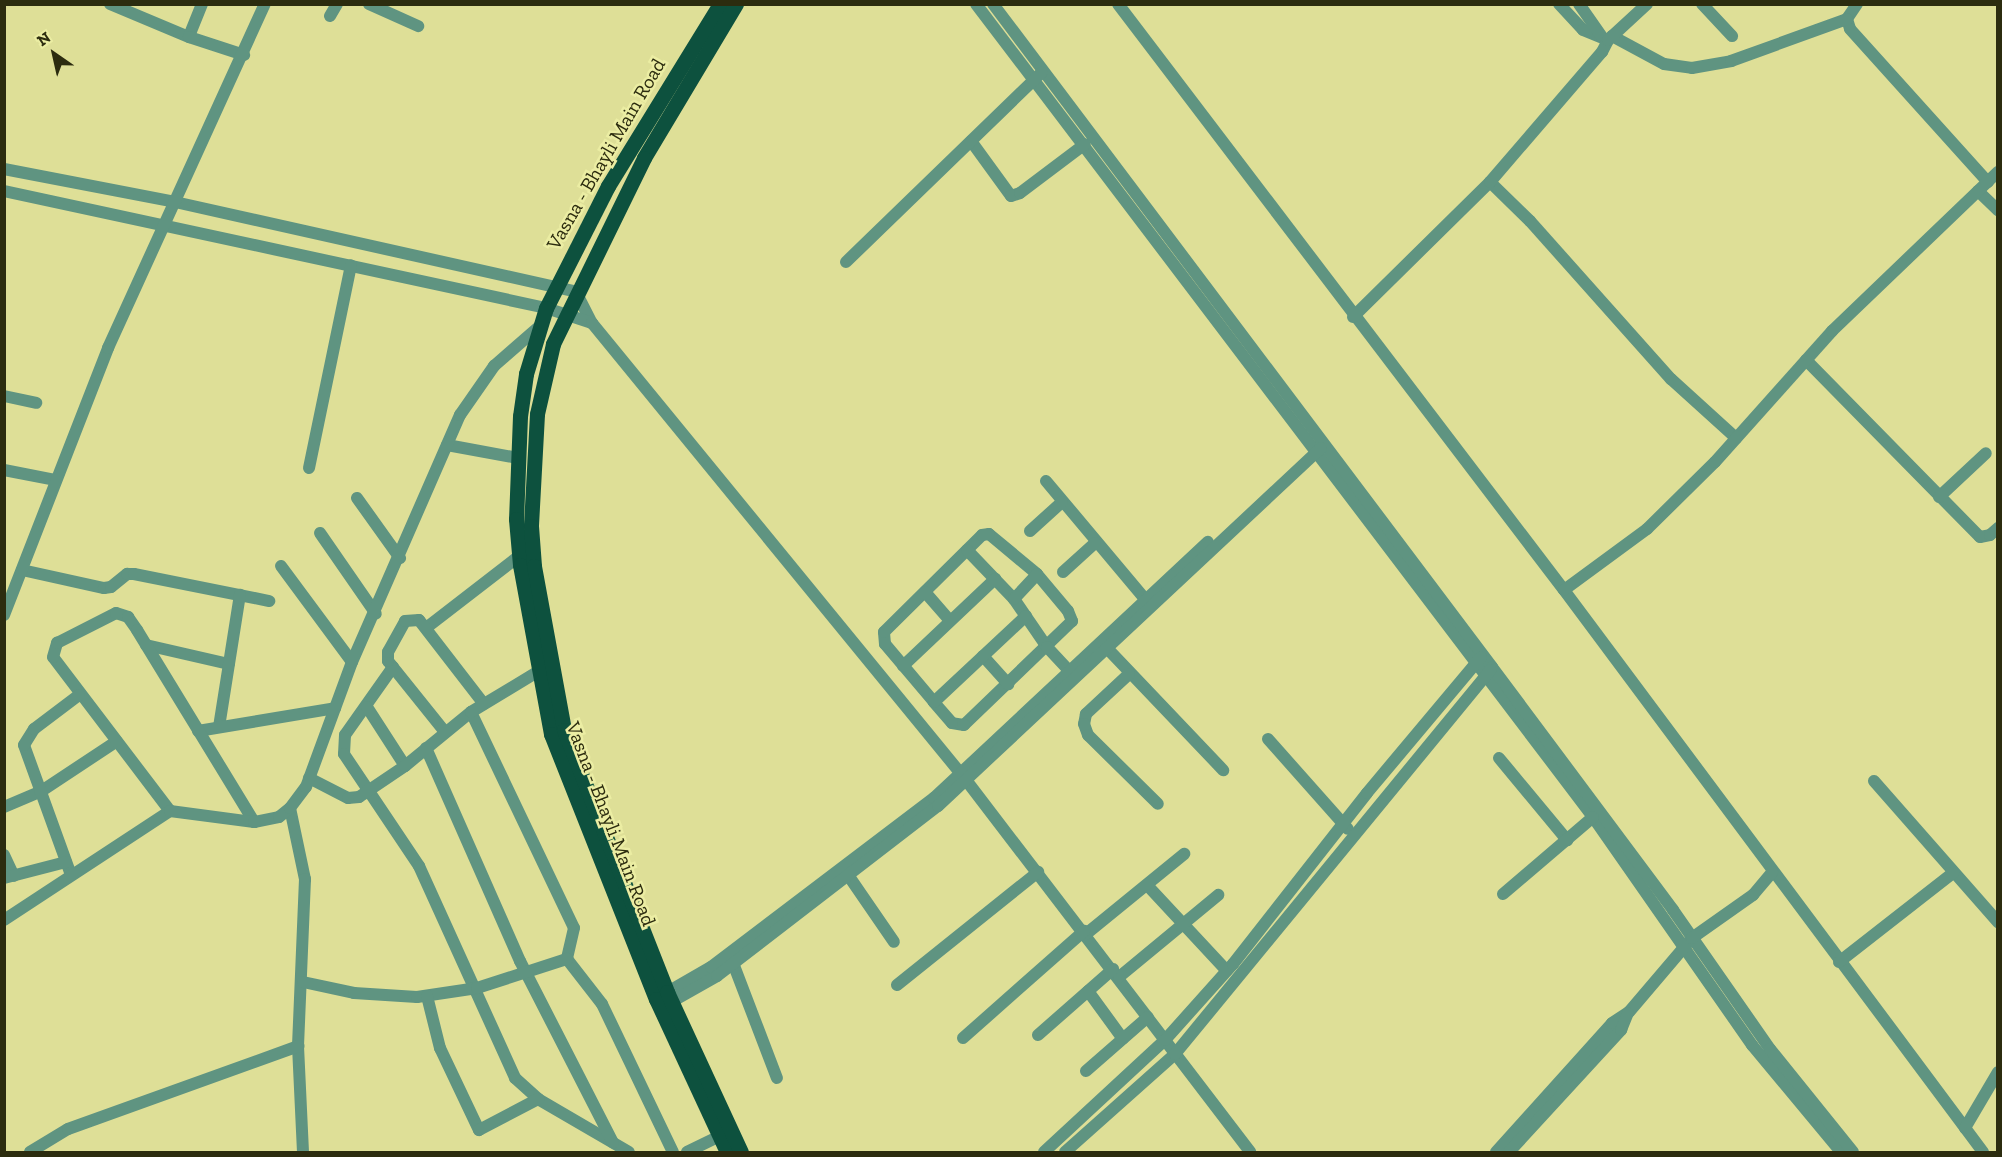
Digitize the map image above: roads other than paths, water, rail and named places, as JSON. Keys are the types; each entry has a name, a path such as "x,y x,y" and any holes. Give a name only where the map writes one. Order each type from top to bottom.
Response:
{"main road":[{"name":"Vasna - Bhayli Main Road","path":"720,4 608,186 546,308 526,374 518,458 519,556 551,734 663,1000 724,1134 727,1152"},
{"name":"Vasna - Bhayli Main Road","path":"663,1000 564,730 534,566 531,478 541,385 576,292 644,158 736,4"},
{"name":"Vasna - Bhayli Main Road","path":"724,1134 741,1152"}],"street":[{"path":"110,4 189,37 244,55"},
{"path":"189,37 202,4"},
{"path":"4,615 87,396 162,225 244,55 265,4"},
{"path":"330,16 337,4"},
{"path":"369,4 418,26"},
{"path":"976,4 1040,74 1489,671 1688,943 1752,1045 1841,1152"},
{"path":"993,4 1085,144 1318,445"},
{"path":"1118,4 1353,317 1564,590 1839,962 1983,1152"},
{"path":"1559,4 1583,30 1608,38 1664,64 1692,68 1731,61 1847,19 1857,4"},
{"path":"1578,4 1608,38"},
{"path":"1353,317 1490,182 1602,52 1608,38 1647,4"},
{"path":"1702,4 1732,36"},
{"path":"1847,19 1850,29 1988,182"},
{"path":"846,262 1040,74"},
{"path":"971,141 1011,196 1085,144"},
{"path":"4,169 175,202 576,292 592,323 963,776 1116,973 1250,1152"},
{"path":"1564,590 1647,529 1903,261 1998,172"},
{"path":"1490,182 1671,379 1736,438"},
{"path":"4,191 546,308 592,323"},
{"path":"1978,192 1998,210"},
{"path":"309,468 351,265"},
{"path":"4,920 170,811 254,822 279,817 290,808 309,778 352,663 376,614 460,415 494,366 541,325"},
{"path":"1806,360 1980,537 1990,535 1998,528"},
{"path":"4,396 36,403"},
{"path":"447,445 518,458"},
{"path":"663,1000 711,967 963,776 1318,445"},
{"path":"1939,497 1986,453"},
{"path":"4,470 56,480"},
{"path":"1046,481 1095,543 1149,603"},
{"path":"357,498 400,558"},
{"path":"1030,531 1062,502"},
{"path":"320,533 376,614"},
{"path":"989,534 1037,574 1072,618 1047,647 964,725 952,723 885,644 884,632 967,550 989,534"},
{"path":"1063,572 1095,543"},
{"path":"967,550 1014,599 1047,647 1072,674"},
{"path":"426,628 519,556"},
{"path":"281,566 352,663"},
{"path":"22,570 104,588 111,587 127,574 134,574 269,601"},
{"path":"1014,599 1037,574"},
{"path":"903,666 995,579"},
{"path":"925,592 950,621"},
{"path":"219,727 240,596"},
{"path":"170,811 53,657 57,643 123,612 146,645 254,822"},
{"path":"934,702 1026,616"},
{"path":"445,732 393,667 388,652 405,621 414,618 426,628 484,704"},
{"path":"146,645 229,664"},
{"path":"1104,645 1129,674 1223,770"},
{"path":"983,656 1008,684"},
{"path":"1044,1152 1165,1040 1227,971 1343,823 1480,659"},
{"path":"393,667 343,744 344,754 419,866 477,988 509,1066 522,1087 538,1099 629,1152"},
{"path":"309,778 348,798 368,791 405,766 471,712 539,671"},
{"path":"1489,671 1593,817 1688,943 1853,1152"},
{"path":"1065,1152 1175,1054 1353,834 1489,671"},
{"path":"1129,674 1086,714 1084,724 1088,735 1158,804"},
{"path":"71,875 24,745 27,737 79,694"},
{"path":"367,707 405,766"},
{"path":"198,731 335,708"},
{"path":"471,712 574,928 567,959"},
{"path":"1268,739 1353,834"},
{"path":"4,807 40,792 117,741"},
{"path":"426,748 527,974 613,1143"},
{"path":"1499,758 1567,840"},
{"path":"663,1000 733,963 938,806 963,776"},
{"path":"1874,781 1998,922"},
{"path":"290,808 305,879 303,982 298,1046 303,1152"},
{"path":"1503,894 1593,817"},
{"path":"963,1038 1085,933 1184,854"},
{"path":"4,855 9,877 66,862"},
{"path":"897,985 1038,872"},
{"path":"1496,1152 1612,1023 1629,1012 1688,943 1753,895 1772,872"},
{"path":"1839,962 1953,873"},
{"path":"848,875 894,942"},
{"path":"1147,885 1227,971"},
{"path":"1038,1035 1088,991 1183,924 1218,895"},
{"path":"303,982 354,993 427,996 477,988 527,974 567,959"},
{"path":"567,959 602,1004 673,1152"},
{"path":"733,963 777,1078"},
{"path":"1088,991 1123,1039"},
{"path":"427,996 440,1048 479,1130 538,1099"},
{"path":"1509,1152 1621,1030 1629,1012"},
{"path":"1086,1071 1148,1017"},
{"path":"30,1152 68,1129 298,1046"},
{"path":"1965,1128 1998,1072"},
{"path":"690,1152 724,1134"}]}
